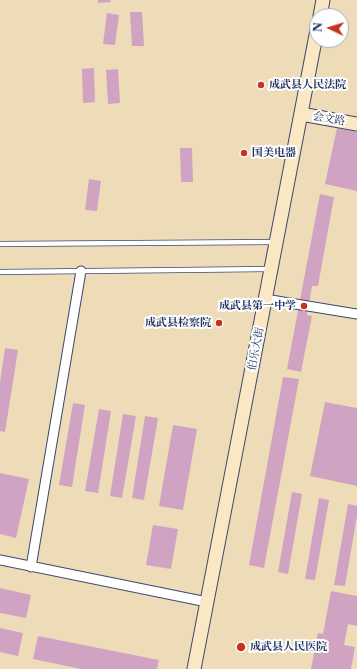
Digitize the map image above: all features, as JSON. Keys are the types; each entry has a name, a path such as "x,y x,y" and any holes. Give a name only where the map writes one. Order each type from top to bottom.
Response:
{"main road":[{"name":"伯乐大街","path":"194,669 314,48"},
{"name":"会文路","path":"301,114 357,124"}],"street":[{"path":"32,567 81,271"},
{"path":"265,299 357,314"},
{"path":"0,560 207,602"}],"lane":[{"path":"0,244 276,242"},
{"path":"0,272 271,269"}],"building":[{"path":"98,0 110,0 111,2 98,3"},
{"path":"130,12 142,12 144,46 132,46"},
{"path":"107,13 119,15 115,45 103,44"},
{"path":"94,68 95,102 83,103 82,69"},
{"path":"118,69 120,103 108,104 106,70"},
{"path":"337,128 357,132 357,191 325,184"},
{"path":"180,148 192,148 193,182 181,182"},
{"path":"89,179 101,181 97,211 85,210"},
{"path":"320,194 334,197 318,286 312,286 307,315 312,316 301,372 287,369"},
{"path":"5,348 18,350 5,432 0,431 0,382"},
{"path":"283,377 299,379 264,568 249,565"},
{"path":"325,402 357,408 357,486 310,476"},
{"path":"73,403 85,405 72,487 59,485"},
{"path":"99,409 111,411 98,493 85,491"},
{"path":"123,414 136,416 122,498 110,496"},
{"path":"145,416 158,418 144,500 132,498"},
{"path":"173,425 197,429 183,510 159,506"},
{"path":"0,473 29,479 16,538 0,534"},
{"path":"292,492 302,494 288,574 278,572"},
{"path":"319,498 329,500 315,580 305,579"},
{"path":"348,504 357,506 357,516 345,586 334,585"},
{"path":"153,525 178,529 171,569 146,565"},
{"path":"0,588 31,595 26,618 0,613"},
{"path":"331,591 357,596 357,626 348,624 344,645 355,647 351,669 311,669 318,633 323,634"},
{"path":"0,628 23,633 18,656 0,652"},
{"path":"38,636 159,660 157,669 81,669 33,659"}],"place":[{"name":"成武县人民法院","path":"261,85"},
{"name":"国美电器","path":"244,153"},
{"name":"成武县第一中学","path":"304,306"},
{"name":"成武县检察院","path":"219,323"},
{"name":"成武县人民医院","path":"241,647"}]}
